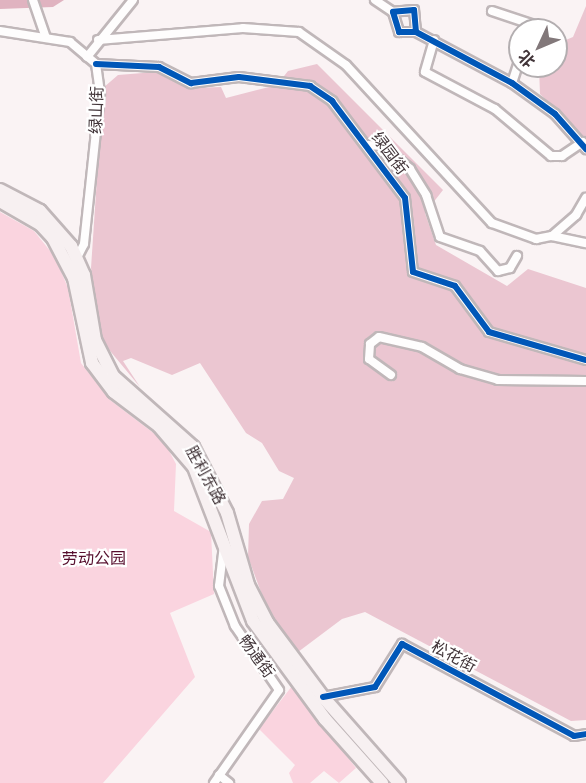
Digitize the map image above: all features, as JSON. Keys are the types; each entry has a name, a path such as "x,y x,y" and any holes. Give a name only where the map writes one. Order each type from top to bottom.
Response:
{"main road":[{"name":"胜利东路","path":"0,190 40,211 77,258 95,340 113,375 193,447 227,513 248,585 267,622 323,697 399,783"},
{"path":"0,201 40,224 63,254 74,278 92,363 114,392 159,426 194,467 225,548 242,601 264,639 325,719 382,783"}],"street":[{"path":"33,0 46,38"},
{"path":"87,57 98,40 133,0"},
{"path":"375,0 393,12 414,10 416,32"},
{"path":"492,11 513,18"},
{"path":"393,12 399,32 416,32 434,40 512,83 584,145 562,156 552,156 495,109 424,72 434,40"},
{"path":"98,40 243,28 299,32 346,65 492,223 536,239 552,236 586,243"},
{"name":"绿山街","path":"0,31 70,42 96,64 100,94 84,244 77,258"},
{"name":"绿园街","path":"96,64 159,68 191,83 239,77 310,86 332,101 368,145 405,198 407,252 413,272 455,286 489,332 586,360"},
{"path":"512,83 514,78"},
{"path":"368,145 382,146 410,169 426,195 440,237 480,251 498,271 510,268 517,256"},
{"path":"552,236 585,204"},
{"path":"391,375 369,359 369,344 379,336 422,347 460,369 498,380 586,381"},
{"name":"畅通街","path":"214,783 279,690 236,626 219,586 225,548"},
{"name":"松花街","path":"323,697 375,687 402,644 574,736 586,734"},
{"path":"219,775 229,783"}],"green space":[{"name":"劳动公园","path":"0,212 34,231 55,257 68,288 81,363 110,400 164,441 176,464 174,511 211,532 214,594 170,613 195,677 103,783 0,783"},
{"path":"292,686 356,768 339,783 324,771 310,783 293,783 289,773 295,765 259,729"}],"shaded area":[{"path":"0,0 64,0 53,7 0,9"},
{"path":"586,6 586,139 540,94 539,78 568,78 568,39 573,37"},
{"path":"317,64 443,190 425,213 436,245 507,286 528,269 586,288 586,720 571,721 365,612 342,619 298,652 268,611 248,557 249,524 262,501 283,499 294,478 279,471 262,443 246,433 200,363 172,375 131,358 123,361 140,387 101,340 91,268 103,88 118,75 155,72 192,88 221,87 226,98 277,85 288,71"}],"cycle path":[{"path":"416,32 414,10 393,12 399,32 416,32 512,83 555,114 586,149"},
{"path":"96,64 159,67 191,83 239,77 310,86 332,101 405,198 413,272 455,286 489,332 586,360"},
{"path":"323,697 375,687 402,644 574,736 586,734"}]}
